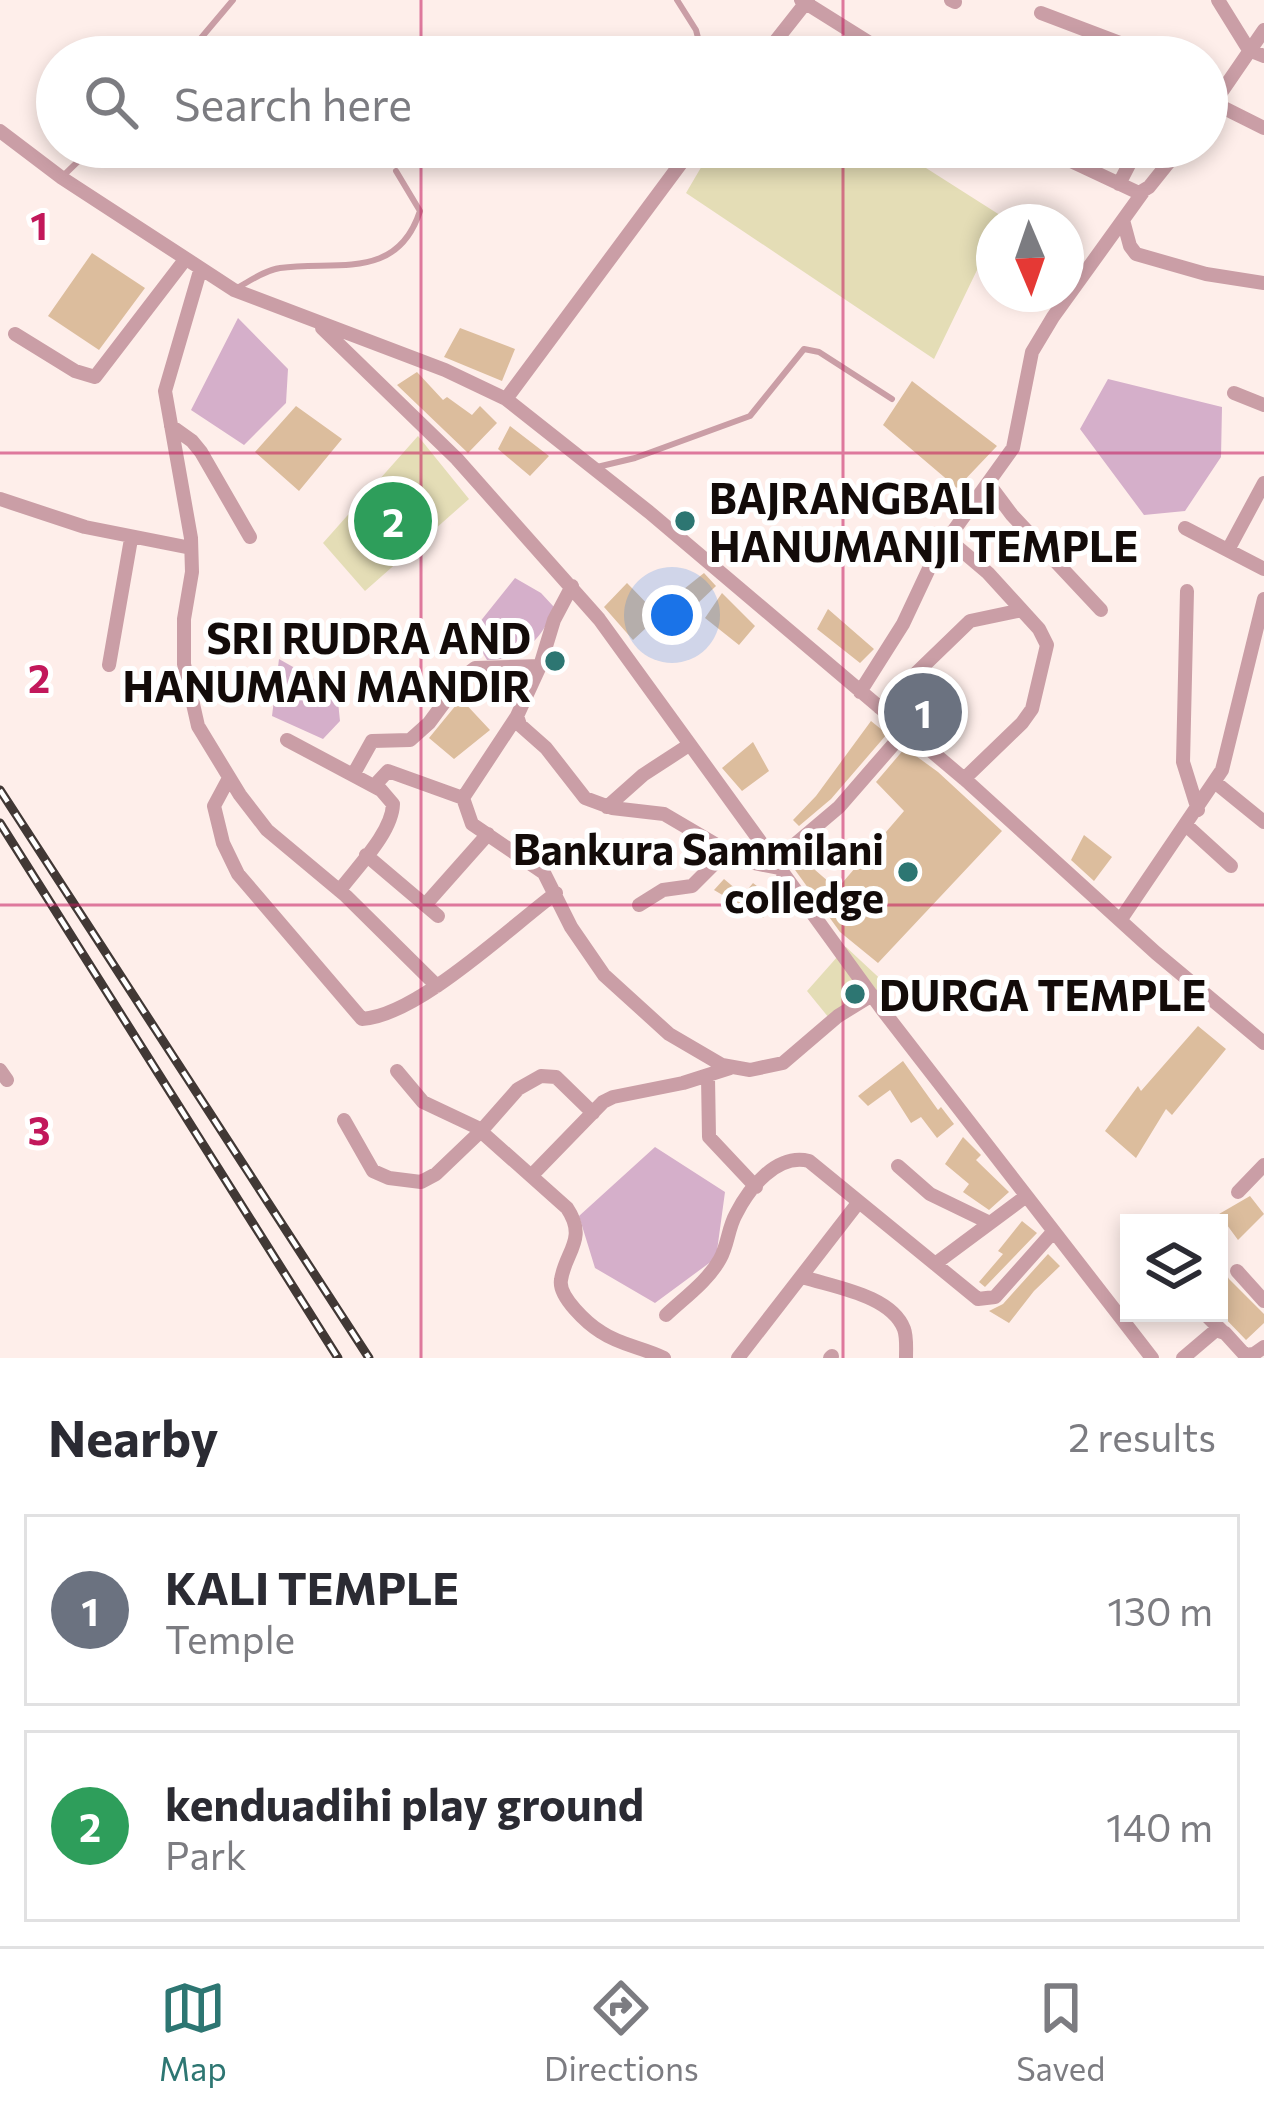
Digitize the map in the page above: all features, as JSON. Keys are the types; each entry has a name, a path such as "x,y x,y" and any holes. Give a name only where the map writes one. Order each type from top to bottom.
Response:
{"street":[{"path":"1218,0 1257,53"},
{"path":"779,36 805,2 859,36"},
{"path":"1041,13 1102,36"},
{"path":"1228,87 1257,53 1264,30"},
{"path":"1228,115 1264,128"},
{"path":"0,131 36,158"},
{"path":"49,168 200,272 234,290 445,370 506,400 964,778 1156,953 1264,1043"},
{"path":"506,400 677,168"},
{"path":"1085,168 1143,192"},
{"path":"1119,184 1127,168"},
{"path":"860,692 903,624 925,574 1018,437 1032,352 1163,168"},
{"path":"1123,220 1136,254 1206,274 1264,283"},
{"path":"15,334 75,371 95,376 184,261"},
{"path":"200,272 165,391 191,548 184,637 187,687 198,726 268,830 340,890 436,986"},
{"path":"318,324 457,459 572,586 872,995 1152,1358"},
{"path":"1234,393 1264,405"},
{"path":"170,427 193,441 250,537"},
{"path":"1228,550 1264,482"},
{"path":"988,483 1101,610"},
{"path":"0,499 131,539 191,548"},
{"path":"1246,516 1264,525"},
{"path":"1185,528 1264,569"},
{"path":"109,665 131,539"},
{"path":"948,539 988,573 1047,645 1036,699 1022,723 964,778"},
{"path":"463,799 518,716 572,586"},
{"path":"1187,591 1183,762 1198,809"},
{"path":"1121,919 1216,783 1238,715 1264,599"},
{"path":"880,708 970,621 1022,610"},
{"path":"352,775 372,741 405,742 420,732 468,671 540,666"},
{"path":"518,716 520,725 558,762 576,791 607,806 664,814 754,865 776,865 839,807 906,730"},
{"path":"287,740 389,796 393,815 340,890"},
{"path":"607,806 689,745"},
{"path":"374,786 388,771 463,799 472,824 537,866 592,962 619,991 669,1034 730,1068 750,1070 791,1059 830,1022 872,995"},
{"path":"229,778 214,806 238,874 353,1012 367,1020 436,986 556,893"},
{"path":"1216,783 1264,822"},
{"path":"1187,826 1231,866"},
{"path":"424,905 488,834"},
{"path":"639,905 662,890 692,886 727,851"},
{"path":"366,855 438,916"},
{"path":"533,1174 603,1102 730,1068"},
{"path":"397,1071 424,1102 481,1131 567,1208 574,1221 575,1244 561,1281 563,1294 602,1333 664,1358"},
{"path":"344,1120 373,1171 421,1182 436,1174 481,1131 518,1089 548,1074 593,1113"},
{"path":"708,1077 709,1137 756,1187"},
{"path":"666,1315 718,1263 737,1210 772,1168 802,1158 970,1295 989,1300 1053,1232"},
{"path":"1238,1192 1264,1165"},
{"path":"898,1166 930,1194 990,1223"},
{"path":"935,1264 1025,1197"},
{"path":"738,1358 858,1203"},
{"path":"1237,1271 1264,1300"},
{"path":"802,1277 889,1310 904,1330 906,1358"},
{"path":"1214,1322 1245,1354 1264,1347"},
{"path":"1183,1358 1210,1333 1222,1330"}],"lane":[{"path":"202,36 232,0"},
{"path":"677,0 698,36"},
{"path":"62,178 72,168"},
{"path":"234,290 278,268 354,267 392,249 420,211 396,171"},
{"path":"593,468 635,458 751,416 804,349 819,352 892,399"}],"shaded area":[{"path":"701,168 926,168 983,204 976,204 976,272 934,359 686,193"},
{"path":"238,318 288,369 286,403 244,445 191,410"},
{"path":"1108,379 1222,407 1221,457 1185,511 1144,515 1080,429"},
{"path":"418,436 469,499 365,591 323,543"},
{"path":"515,578 554,607 529,646 511,656 487,660 471,633"},
{"path":"279,659 337,692 340,721 323,739 272,716"},
{"path":"846,947 889,987 866,994 829,1018 807,991"},
{"path":"655,1147 725,1192 716,1258 655,1303 595,1268 579,1216"}],"building":[{"path":"92,253 145,288 99,350 48,316"},
{"path":"460,328 515,349 502,381 444,357"},
{"path":"417,372 443,400 447,397 472,415 480,406 497,423 468,453 397,385"},
{"path":"912,381 997,446 957,488 883,425"},
{"path":"296,406 342,439 299,491 255,452"},
{"path":"510,426 549,456 530,476 498,449"},
{"path":"704,573 716,586 678,622 664,605"},
{"path":"627,583 659,616 633,640 604,607"},
{"path":"722,593 755,626 739,645 705,618"},
{"path":"828,609 874,649 860,663 817,629"},
{"path":"461,699 490,730 454,759 429,738"},
{"path":"871,721 887,734 831,799 799,826 793,820"},
{"path":"753,742 769,771 742,791 722,768"},
{"name":"Bankura Sammilani colledge","path":"905,748 1002,831 878,963 840,932 790,863 799,856 837,889 904,811 876,782"},
{"path":"1084,835 1112,857 1094,881 1071,860"},
{"path":"724,879 743,895 753,883 766,893 770,888 781,899 763,918 714,890"},
{"path":"1198,1026 1226,1049 1172,1115 1166,1109 1136,1158 1105,1131 1138,1086 1141,1091"},
{"path":"903,1061 938,1110 941,1107 954,1124 937,1138 921,1117 911,1123 890,1090 868,1106 858,1096"},
{"path":"963,1137 981,1155 976,1160 1009,1192 989,1210 963,1192 969,1184 945,1164"},
{"path":"1250,1196 1264,1214 1238,1240 1228,1226 1228,1214 1219,1214"},
{"path":"1022,1221 1037,1233 985,1287 979,1282"},
{"path":"1048,1254 1060,1266 1009,1323 989,1311 1003,1304"},
{"path":"1228,1277 1264,1314 1264,1323 1246,1340 1228,1321"}],"railway":[{"path":"0,790 369,1358"},
{"path":"0,823 338,1358"}],"place":[{"name":"kenduadihi play ground","path":"393,521"},
{"name":"BAJRANGBALI HANUMANJI TEMPLE","path":"685,521"},
{"name":"SRI RUDRA AND HANUMAN MANDIR","path":"555,661"},
{"name":"KALI TEMPLE","path":"923,712"},
{"name":"Bankura Sammilani colledge","path":"908,872"},
{"name":"DURGA TEMPLE","path":"855,994"}]}
